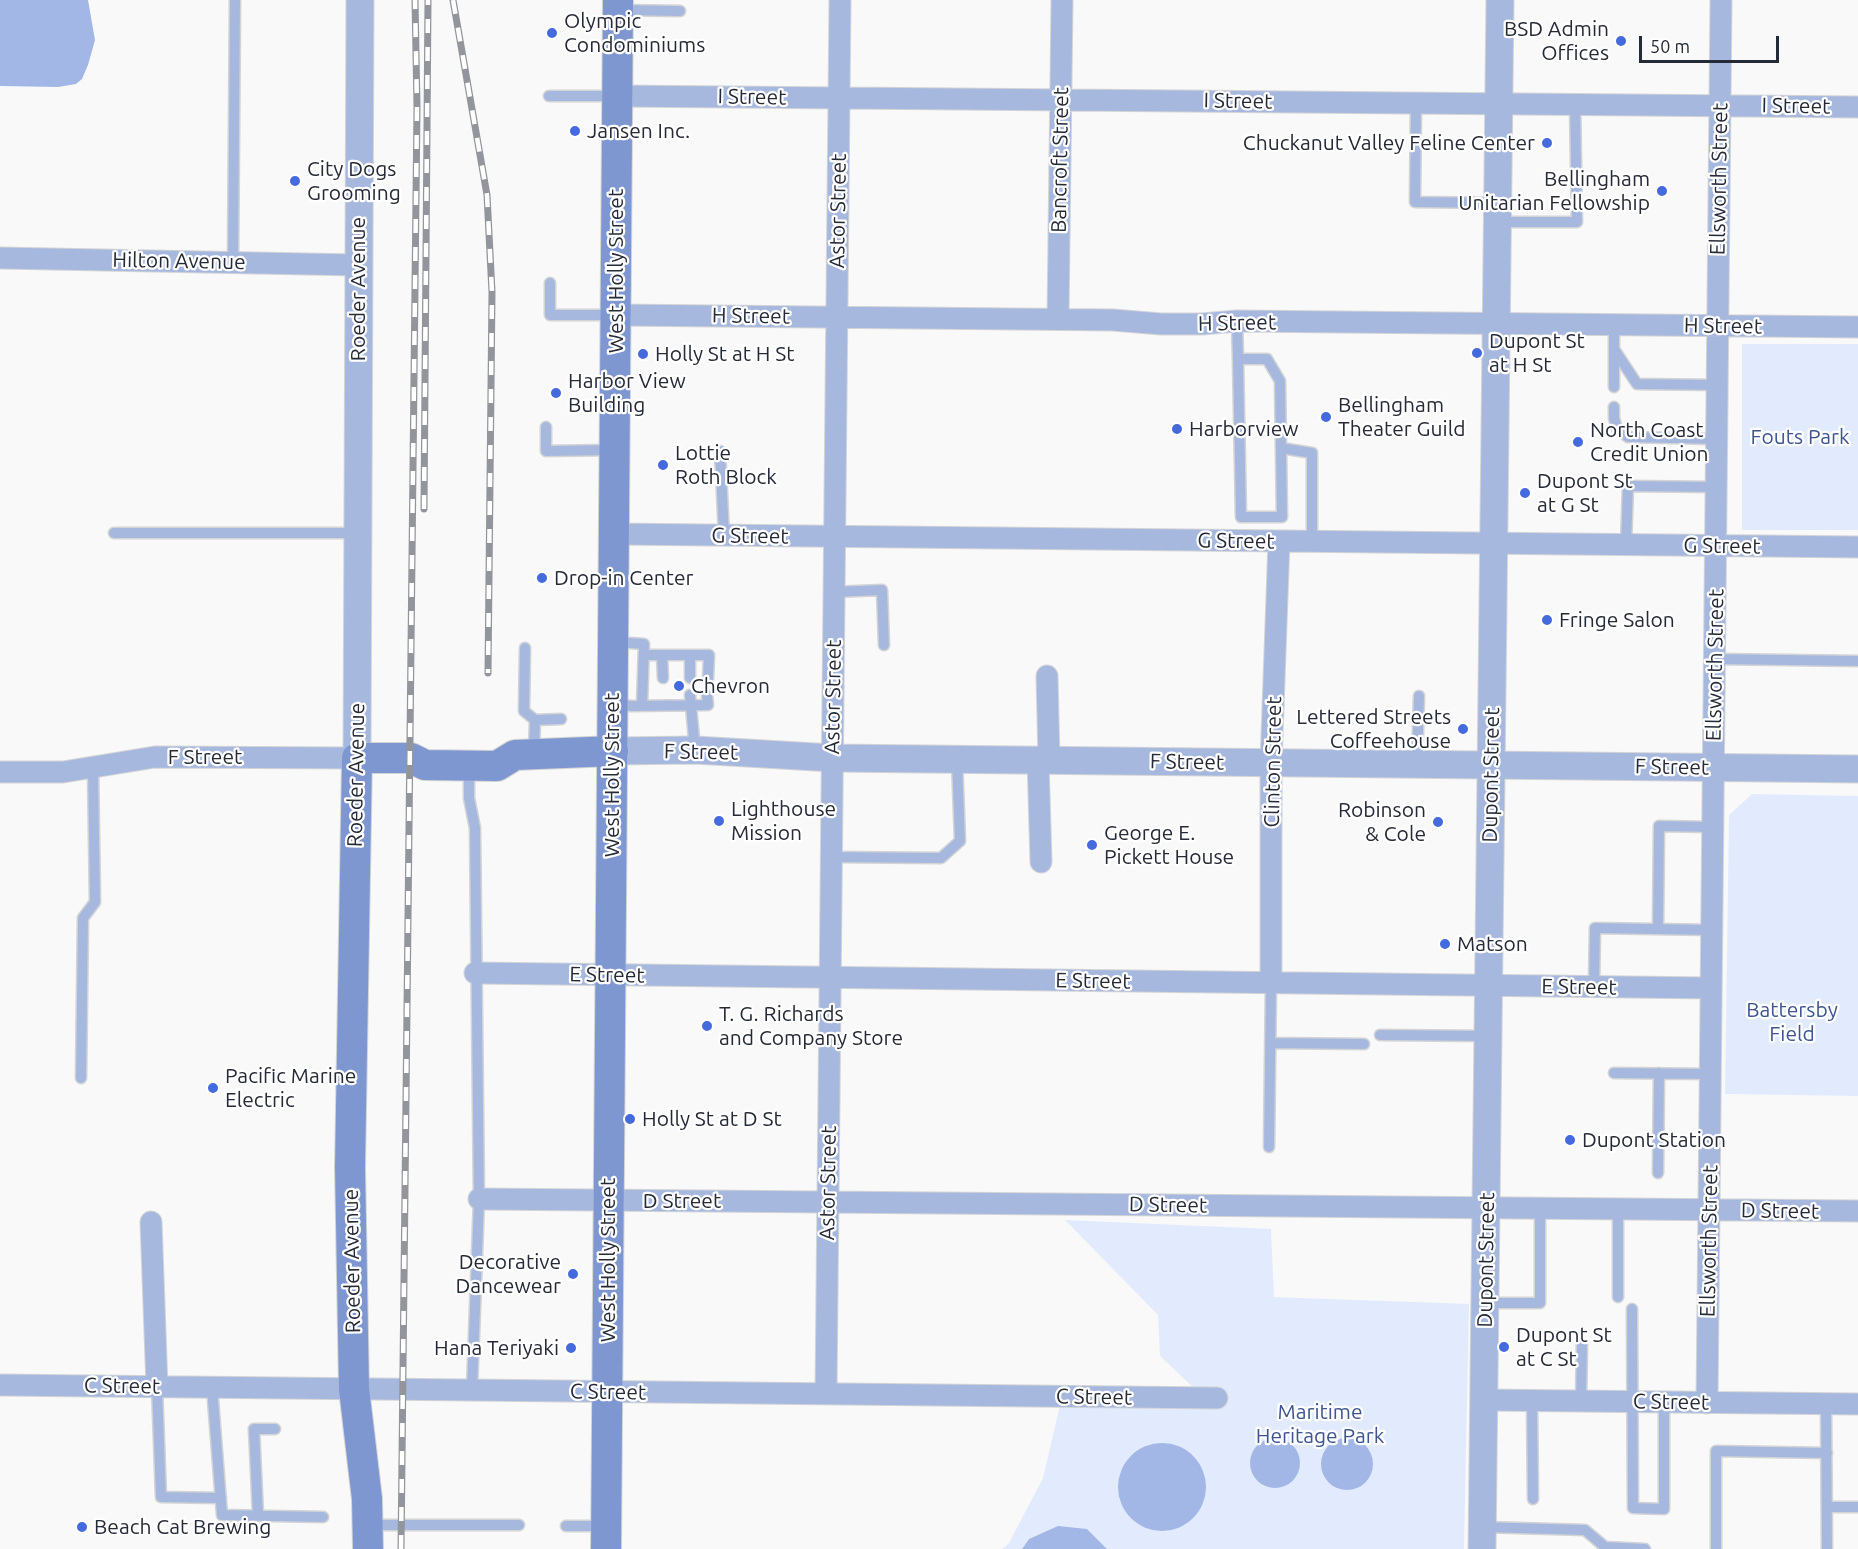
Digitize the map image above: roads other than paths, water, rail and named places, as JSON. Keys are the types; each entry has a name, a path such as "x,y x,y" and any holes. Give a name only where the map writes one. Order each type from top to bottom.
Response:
{"main road":[{"name":"West Holly Street","path":"606,1538 618,5"},
{"name":"F Street","path":"411,758 421,744 499,745 525,755"},
{"name":"F Street","path":"357,758 411,758 425,765 497,766 525,755 613,751"},
{"name":"Roeder Avenue","path":"357,758 350,1167 354,1389 368,1537"}],"street":[{"name":"Roeder Avenue","path":"357,758 360,0"},
{"name":"Astor Street","path":"826,1394 840,0"},
{"name":"Bancroft Street","path":"1058,319 1062,0"},
{"name":"Dupont Street","path":"1482,1538 1500,0"},
{"name":"Ellsworth Street","path":"1707,1403 1721,0"},
{"name":"I Street","path":"618,96 1858,107"},
{"name":"Hilton Avenue","path":"0,258 358,265"},
{"name":"H Street","path":"616,315 1058,319 1161,324 1237,321 1858,327"},
{"name":"G Street","path":"614,534 835,536 1272,531 1312,542 1858,547"},
{"name":"Clinton Street","path":"1271,983 1272,531"},
{"path":"1041,862 1047,676"},
{"name":"F Street","path":"613,751 695,750 832,758 1858,769"},
{"name":"F Street","path":"0,772 63,772 155,757 357,758"},
{"name":"E Street","path":"476,973 1712,988"},
{"name":"D Street","path":"478,1199 1858,1211"},
{"path":"151,1222 157,1387"},
{"name":"C Street","path":"0,1385 1216,1398"},
{"name":"C Street","path":"1484,1400 1858,1404"}],"lane":[{"path":"233,262 235,0"},
{"path":"618,5 680,11"},
{"path":"549,96 618,96"},
{"path":"1416,103 1415,202 1577,222 1575,104"},
{"path":"550,283 550,315 616,315"},
{"path":"1237,321 1241,517 1272,531 1282,517 1281,381 1267,359 1238,359"},
{"path":"1614,325 1614,387"},
{"path":"1614,349 1637,384 1718,386"},
{"path":"1614,407 1617,429 1628,437 1717,439"},
{"path":"546,427 546,451 615,450"},
{"path":"1281,448 1312,453 1312,542"},
{"path":"720,451 724,535"},
{"path":"1626,545 1628,486 1716,487"},
{"path":"114,533 358,533"},
{"path":"834,592 882,590 884,645"},
{"path":"613,642 644,644 642,706"},
{"path":"525,648 524,711 535,720 561,719"},
{"path":"644,655 709,655 708,679"},
{"path":"662,655 663,678"},
{"path":"690,655 690,678"},
{"path":"1715,659 1858,661"},
{"path":"662,694 663,706"},
{"path":"613,703 663,706 691,700 708,705 707,695"},
{"path":"1417,764 1419,696"},
{"path":"691,700 695,750"},
{"path":"525,755 535,720"},
{"path":"831,856 941,858 960,841 957,759"},
{"path":"469,765 469,798 475,828 478,1199 472,1390"},
{"path":"81,1078 83,918 95,902 93,767"},
{"path":"1658,929 1659,826 1713,827"},
{"path":"1594,987 1595,928 1712,930"},
{"path":"1269,1147 1271,983"},
{"path":"1380,1035 1488,1036"},
{"path":"1270,1043 1364,1044"},
{"path":"1614,1073 1711,1074"},
{"path":"1658,1173 1659,1073"},
{"path":"1485,1303 1540,1303 1540,1208"},
{"path":"1618,1209 1618,1297"},
{"path":"1632,1309 1633,1508 1664,1509 1664,1402"},
{"path":"1581,1401 1582,1344"},
{"path":"157,1387 161,1497 221,1498"},
{"path":"212,1387 222,1515 323,1517"},
{"path":"1532,1401 1533,1499"},
{"path":"1826,1404 1827,1549"},
{"path":"258,1515 254,1428 275,1429"},
{"path":"1716,1549 1716,1451 1827,1453"},
{"path":"1827,1507 1858,1507"},
{"path":"368,1537 519,1525"},
{"path":"566,1526 606,1538"},
{"path":"1482,1538 1585,1530 1605,1547 1645,1549"}],"water":[{"path":"0,0 88,0 95,40 82,79 76,84 58,87 0,86"},
{"path":"1275,1438 1293,1445 1300,1463 1293,1481 1275,1488 1257,1481 1250,1463 1257,1445"},
{"path":"1347,1438 1357,1440 1365,1446 1371,1454 1373,1464 1371,1474 1365,1482 1357,1488 1347,1490 1337,1488 1329,1482 1323,1474 1321,1464 1323,1454 1329,1446 1337,1440"},
{"path":"1162,1443 1187,1450 1199,1462 1206,1487 1199,1512 1187,1524 1162,1531 1137,1524 1125,1512 1118,1487 1125,1462 1137,1450"},
{"path":"1058,1526 1087,1529 1107,1549 1022,1549 1029,1539"}],"railway":[{"path":"401,1549 417,107 415,0"},
{"path":"424,509 428,0"},
{"path":"453,0 487,195 492,292 488,673"}],"place":[{"name":"Olympic Condominiums","path":"552,33"},
{"name":"BSD Admin Offices","path":"1621,41"},
{"name":"Jansen Inc.","path":"575,131"},
{"name":"Chuckanut Valley Feline Center","path":"1547,143"},
{"name":"City Dogs Grooming","path":"295,181"},
{"name":"Bellingham Unitarian Fellowship","path":"1662,191"},
{"name":"Dupont St at H St","path":"1477,353"},
{"name":"Holly St at H St","path":"643,354"},
{"name":"Harbor View Building","path":"556,393"},
{"name":"Bellingham Theater Guild","path":"1326,417"},
{"name":"Harborview","path":"1177,429"},
{"name":"North Coast Credit Union","path":"1578,442"},
{"name":"Lottie Roth Block","path":"663,465"},
{"name":"Dupont St at G St","path":"1525,493"},
{"name":"Drop-in Center","path":"542,578"},
{"name":"Fringe Salon","path":"1547,620"},
{"name":"Chevron","path":"679,686"},
{"name":"Lettered Streets Coffeehouse","path":"1463,729"},
{"name":"Lighthouse Mission","path":"719,821"},
{"name":"Robinson & Cole","path":"1438,822"},
{"name":"George E. Pickett House","path":"1092,845"},
{"name":"Matson","path":"1445,944"},
{"name":"T. G. Richards and Company Store","path":"707,1026"},
{"name":"Pacific Marine Electric","path":"213,1088"},
{"name":"Holly St at D St","path":"630,1119"},
{"name":"Dupont Station","path":"1570,1140"},
{"name":"Decorative Dancewear","path":"573,1274"},
{"name":"Dupont St at C St","path":"1504,1347"},
{"name":"Hana Teriyaki","path":"571,1348"},
{"name":"Beach Cat Brewing","path":"82,1527"}],"park label":[{"name":"Fouts Park","path":"1800,437"},
{"name":"Battersby Field","path":"1792,1022"},
{"name":"Maritime Heritage Park","path":"1320,1424"}]}
